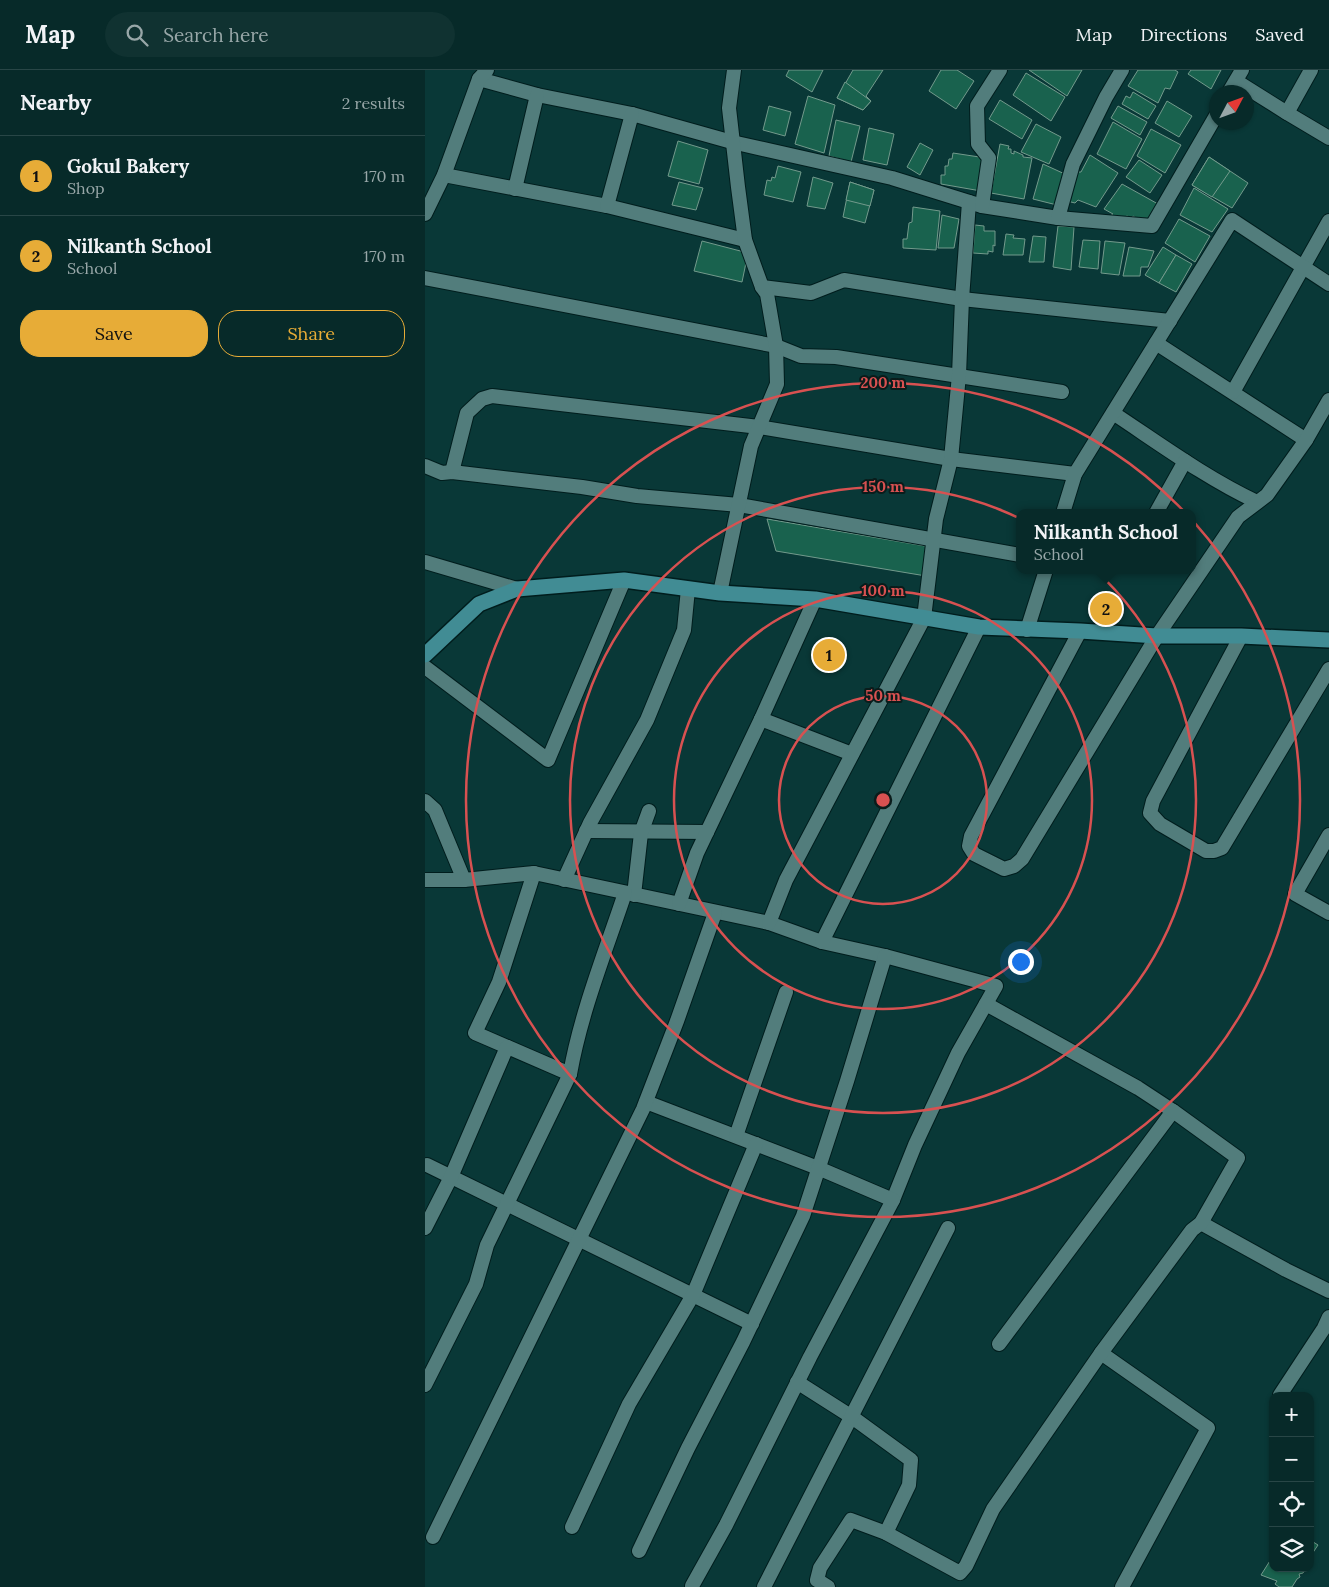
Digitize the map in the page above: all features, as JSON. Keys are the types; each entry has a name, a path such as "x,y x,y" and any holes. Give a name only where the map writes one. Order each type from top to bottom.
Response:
{"main road":[{"path":"425,655 479,604 517,589 624,580 720,593 815,599 979,627 1157,636 1241,636 1329,640"}],"street":[{"path":"720,593 751,446 777,384 776,346 767,294 745,240 729,108 734,70"},
{"path":"769,923 786,880 924,618 936,519 951,459 959,375 962,299 976,204 989,158 978,144 977,106 1000,70"},
{"path":"1058,218 1073,164 1122,70"},
{"path":"1287,114 1311,70"},
{"path":"425,214 444,176 483,75 537,95 632,114 732,142 892,178 976,204 1058,218 1152,226 1209,128"},
{"path":"1236,81 1329,138"},
{"path":"515,189 537,95"},
{"path":"607,206 632,114"},
{"path":"444,176 607,206 745,240"},
{"path":"1064,509 1075,474 1232,220 1329,284"},
{"path":"1233,392 1329,222"},
{"path":"425,278 776,346 801,356 836,357 1062,392"},
{"path":"763,287 811,293 844,280 962,299 1170,321"},
{"path":"1156,343 1306,440"},
{"path":"452,472 467,413 482,399 492,396 759,428 951,459 1075,474"},
{"path":"1080,631 971,836 969,846 974,854 1004,869 1014,866 1022,859 1157,636 1238,517 1267,495 1306,440 1329,400"},
{"path":"1113,413 1185,461 1239,494 1257,502"},
{"path":"1158,509 1185,461"},
{"path":"425,466 442,473 452,472 582,487 637,496 739,505 1016,554"},
{"path":"425,562 517,589"},
{"path":"1027,630 1045,574"},
{"path":"425,667 547,760 624,580"},
{"path":"564,880 586,831 647,720 685,630 688,589"},
{"path":"679,904 697,852 761,719 815,599"},
{"path":"822,942 979,627"},
{"path":"1241,636 1153,801 1151,813 1160,824 1206,851 1215,851 1222,848 1329,669"},
{"path":"761,719 852,754"},
{"path":"425,801 435,810 464,880"},
{"path":"425,1385 476,1284 487,1244 569,1074 589,1000 630,894 641,833 649,811"},
{"path":"586,831 641,833 707,832"},
{"path":"1329,835 1295,894 1329,913"},
{"path":"534,873 499,982 475,1033 569,1074"},
{"path":"425,880 464,880 534,873 769,923 822,942 885,956 996,986 954,1061 915,1145 893,1200 797,1382 726,1525 692,1586"},
{"path":"433,1537 646,1102 715,913"},
{"path":"639,1551 803,1216 885,956"},
{"path":"736,1136 786,992"},
{"path":"829,1587 817,1580 820,1568 851,1520 886,1533 960,1573 966,1566 993,1509 1101,1353 1192,1230 1201,1223 1238,1158 1138,1088 986,1004"},
{"path":"425,1228 451,1177 507,1047"},
{"path":"646,1102 818,1168 893,1200"},
{"path":"999,1344 1173,1111"},
{"path":"573,1527 629,1404 693,1295 756,1144"},
{"path":"427,1166 751,1324"},
{"path":"1201,1223 1329,1292"},
{"path":"764,1587 948,1228"},
{"path":"1282,1392 1324,1328 1329,1317"},
{"path":"1101,1353 1208,1428 1122,1587"},
{"path":"797,1382 852,1417 911,1460 909,1485 886,1533"}],"building":[{"path":"789,70 823,70 812,92 786,76"},
{"path":"853,70 883,70 866,96 871,101 863,110 837,98"},
{"path":"941,70 957,70 974,81 956,109 929,91"},
{"path":"1029,70 1082,70 1067,96"},
{"path":"1138,70 1175,70 1178,72 1170,89 1165,88 1158,103 1128,86"},
{"path":"1191,70 1221,70 1213,85 1209,85 1209,88 1188,74"},
{"path":"1026,73 1065,97 1051,121 1013,95"},
{"path":"845,82 871,101 863,110 837,98"},
{"path":"1133,92 1156,106 1148,119 1122,104 1126,96 1130,98"},
{"path":"808,96 835,105 824,153 795,144"},
{"path":"1000,100 1032,120 1022,139 989,119"},
{"path":"1167,101 1192,116 1179,137 1155,123"},
{"path":"769,106 791,112 785,136 763,130"},
{"path":"1118,106 1147,122 1140,135 1111,118"},
{"path":"836,120 860,126 851,162 829,156"},
{"path":"1113,122 1142,139 1126,169 1097,154"},
{"path":"1036,124 1061,137 1049,164 1021,152"},
{"path":"869,128 894,134 887,165 863,160"},
{"path":"1151,129 1181,145 1165,173 1137,156"},
{"path":"678,141 708,150 699,184 668,176"},
{"path":"920,143 933,150 920,175 907,167"},
{"path":"1000,144 1009,146 1008,149 1011,149 1011,153 1014,154 1014,151 1023,155 1023,157 1032,158 1024,199 991,193"},
{"path":"953,153 986,158 981,191 941,184 941,175 945,175 945,166 948,166 949,159 952,159"},
{"path":"1090,155 1118,173 1096,207 1078,200 1075,203 1067,201 1077,172 1081,172"},
{"path":"1209,157 1248,183 1232,208 1192,185"},
{"path":"1209,157 1230,171 1212,197 1192,185"},
{"path":"1139,160 1162,175 1150,193 1126,177"},
{"path":"1043,164 1067,175 1057,205 1033,199"},
{"path":"778,166 801,172 793,202 764,195 767,180 771,181 772,177 775,178"},
{"path":"813,177 833,183 825,209 807,206"},
{"path":"679,182 703,188 696,210 672,205"},
{"path":"850,182 874,190 865,223 843,217"},
{"path":"850,182 874,190 870,206 846,200"},
{"path":"1122,184 1158,204 1150,222 1143,223 1133,216 1131,218 1127,216 1123,218 1110,216 1113,214 1104,209"},
{"path":"1194,188 1228,209 1212,232 1180,215"},
{"path":"913,207 940,211 936,250 903,248 903,239 907,239 909,223 912,222"},
{"path":"942,215 959,219 954,248 938,248"},
{"path":"1179,219 1210,236 1195,262 1165,243"},
{"path":"975,225 984,226 984,231 995,231 993,252 988,251 988,254 973,253"},
{"path":"1058,226 1074,227 1071,270 1053,267"},
{"path":"1006,234 1014,235 1013,238 1025,239 1023,255 1003,255"},
{"path":"1033,236 1046,237 1044,262 1029,262"},
{"path":"1083,240 1100,241 1098,269 1079,267"},
{"path":"702,241 748,253 742,282 694,271"},
{"path":"1105,241 1125,243 1119,275 1101,273"},
{"path":"1129,247 1154,251 1148,267 1141,267 1140,276 1123,276"},
{"path":"1163,247 1176,255 1159,283 1145,275"},
{"path":"1176,255 1192,264 1176,292 1159,283"},
{"path":"767,519 931,547 926,576 776,551"},
{"path":"1314,1542 1318,1545 1314,1551"},
{"path":"1269,1562 1269,1572 1304,1572 1299,1574 1300,1577 1292,1587 1279,1587 1275,1584 1277,1581 1261,1575"}],"place":[{"name":"Nilkanth School","path":"1106,609"},
{"name":"Gokul Bakery","path":"829,655"}]}
